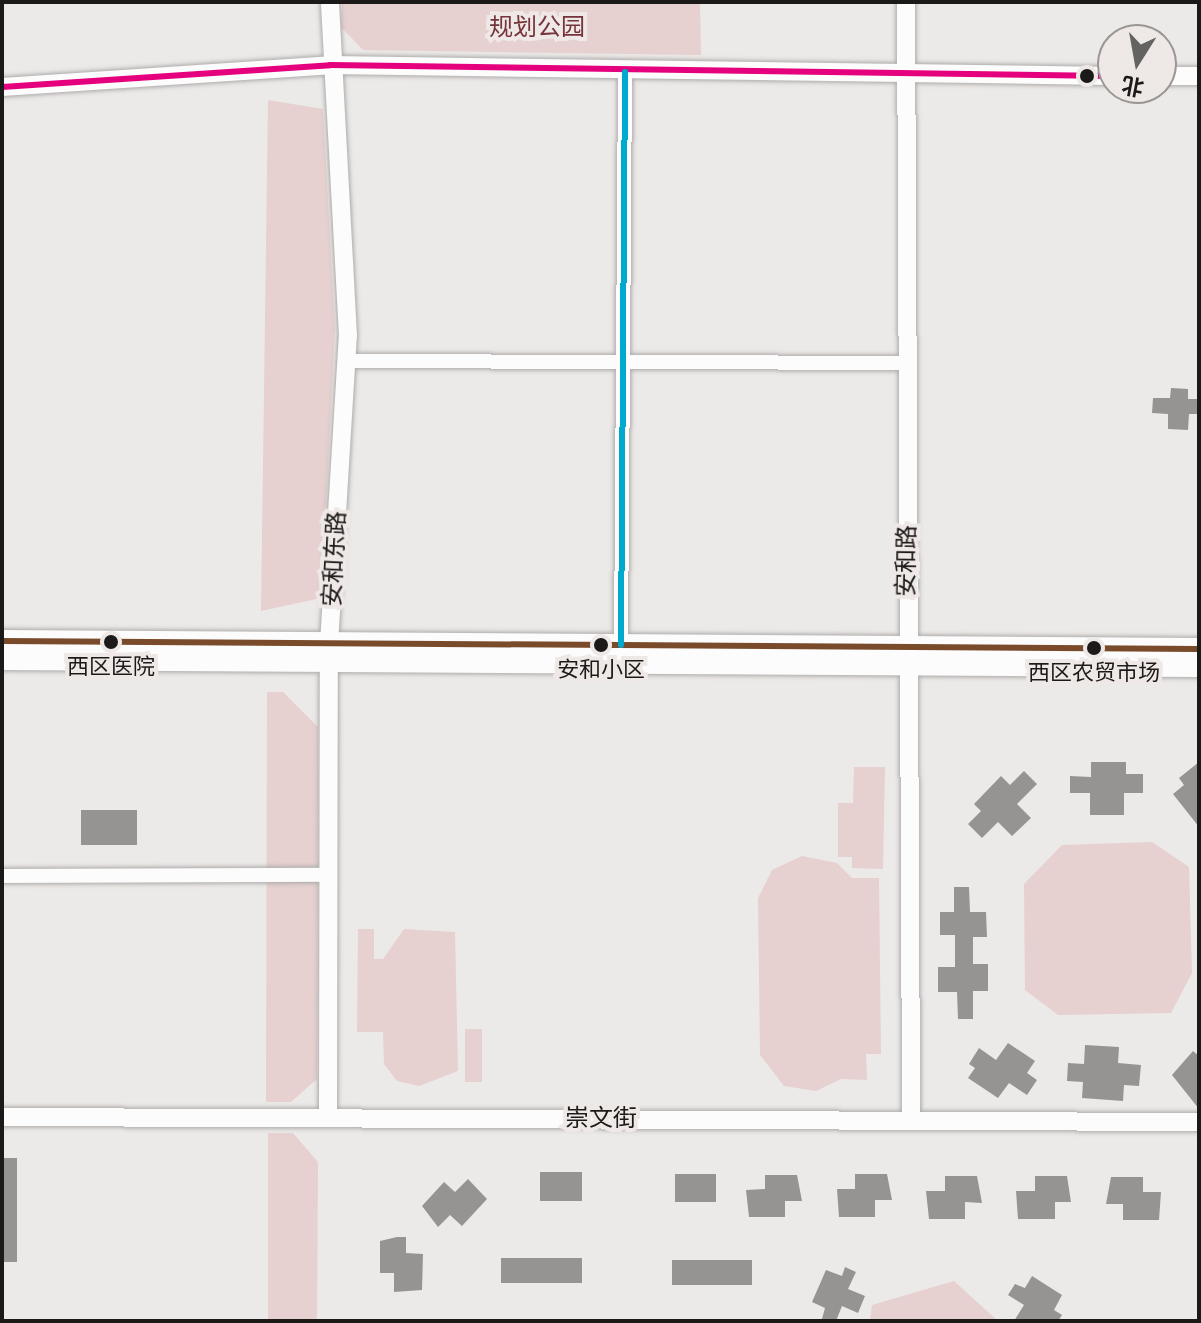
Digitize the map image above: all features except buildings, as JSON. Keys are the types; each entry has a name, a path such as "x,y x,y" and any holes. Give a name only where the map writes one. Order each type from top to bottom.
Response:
{"main road":[{"path":"2,641 329,652 905,656 1199,649"},
{"path":"2,659 621,645 1199,666"}],"street":[{"name":"安和东路","path":"328,1118 329,652 346,361 330,65 330,2"},
{"name":"安和路","path":"906,2 908,363 905,656 911,1119"},
{"path":"2,87 330,65 625,72 1097,76"},
{"path":"621,645 625,72"},
{"path":"1177,76 1199,76"},
{"path":"346,361 908,363"},
{"path":"2,876 328,875"},
{"name":"崇文街","path":"2,1117 1199,1122"}],"green space":[{"name":"规划公园","path":"342,2 700,2 701,55 363,50 341,27"},
{"path":"268,100 323,109 335,330 321,598 261,611"},
{"path":"267,692 283,692 318,727 317,1079 291,1102 266,1102"},
{"path":"854,767 885,767 883,869 852,868 852,857 838,857 838,803 853,803"},
{"path":"1152,842 1189,867 1192,973 1171,1013 1058,1015 1025,990 1024,884 1062,845"},
{"path":"802,856 837,863 852,878 879,878 881,1054 866,1054 867,1080 841,1079 816,1091 784,1086 760,1055 758,898 772,870"},
{"path":"358,929 374,929 374,959 383,959 404,929 455,932 458,1071 419,1086 397,1081 384,1064 383,1032 357,1032"},
{"path":"465,1029 482,1029 482,1082 465,1082"},
{"path":"268,1133 293,1133 318,1162 317,1321 268,1321"},
{"path":"954,1281 998,1321 870,1321 872,1305"}],"transit line":[{"path":"2,87 330,65 1097,76"},
{"path":"621,645 625,72"},
{"path":"2,641 1199,649"}],"place":[{"name":"西区医院","path":"111,642"},
{"name":"安和小区","path":"601,645"},
{"name":"西区农贸市场","path":"1094,648"}]}
